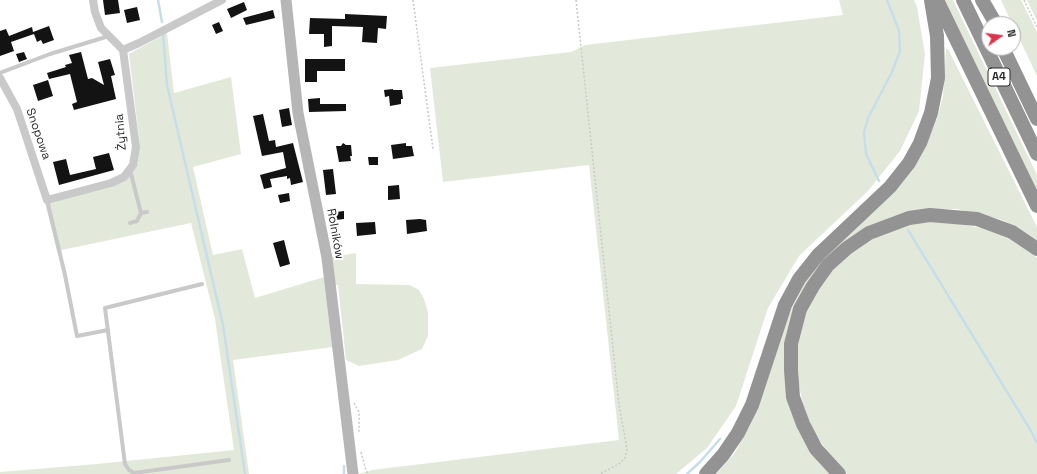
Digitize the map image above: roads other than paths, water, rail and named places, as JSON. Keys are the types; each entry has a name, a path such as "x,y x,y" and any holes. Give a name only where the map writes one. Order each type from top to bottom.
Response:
{"highway":[{"path":"706,474 723,455 738,433 752,405 785,305 799,279 824,249 890,187 909,163 920,143 931,113 938,78 937,36 932,0"},
{"path":"937,0 1037,206"},
{"name":"A4","path":"963,0 1037,154"},
{"path":"982,0 989,16"},
{"path":"982,0 991,16"},
{"name":"A4","path":"1007,56 1037,119"},
{"path":"1013,56 1037,98"},
{"path":"839,474 816,449 803,424 793,397 791,370 791,344 800,309 812,286 828,265 847,248 869,233 908,218 930,214 977,218 1012,232 1037,249"}],"street":[{"path":"93,0 95,12 101,28 123,50 222,0"},
{"name":"Rolników","path":"286,0 298,113 327,258 353,474"},
{"name":"Żytnia","path":"123,50 136,146 133,165 130,170"},
{"name":"Snopowa","path":"0,78 17,109 47,200"},
{"path":"47,200 111,183 124,177 130,170"}],"lane":[{"path":"0,73 50,54 109,36"},
{"path":"130,170 141,213 137,221 130,223"},
{"path":"47,200 65,275 76,336 108,330"},
{"path":"141,213 147,212"},
{"path":"202,284 105,308 125,464 128,470 134,473 229,460"}],"waterway":[{"path":"158,0 162,22"},
{"path":"879,181 866,154 864,132 868,118 892,72 900,51 899,31 887,0"},
{"path":"163,33 167,85 223,325 245,474"},
{"path":"908,230 1037,443"},
{"path":"687,474 700,462 720,439"},
{"path":"344,466 344,474"}]}
